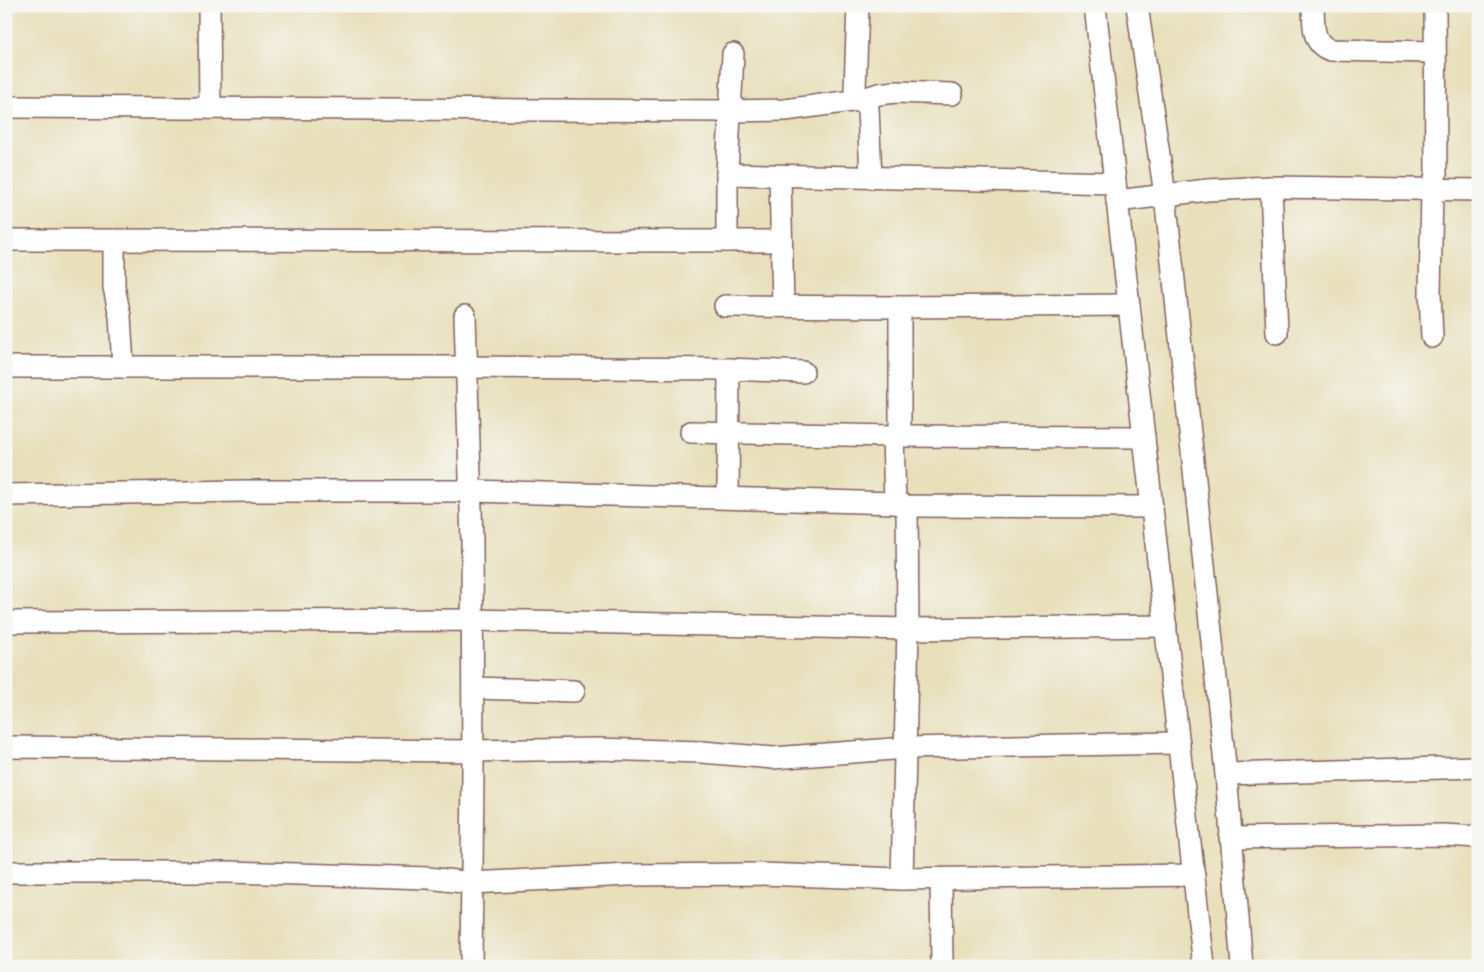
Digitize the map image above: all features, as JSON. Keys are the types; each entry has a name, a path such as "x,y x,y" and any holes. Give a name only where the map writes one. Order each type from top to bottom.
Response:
{"street":[{"path":"209,6 210,108"},
{"path":"858,6 854,88 857,97 868,108 871,178"},
{"path":"1095,6 1204,966"},
{"path":"1137,6 1165,195 1226,774 1242,966"},
{"path":"1313,6 1314,33 1318,42 1330,50 1435,52"},
{"path":"1432,337 1430,293 1432,190 1436,174 1435,6"},
{"path":"727,241 727,174 733,54"},
{"path":"6,107 730,111 785,110 860,100 879,94 896,92 952,94"},
{"path":"727,174 871,178 1165,195 1207,190 1271,187 1478,190"},
{"path":"780,176 783,306"},
{"path":"1271,187 1277,333"},
{"path":"6,240 781,241"},
{"path":"114,240 114,286 120,316 124,367"},
{"path":"725,306 1129,305"},
{"path":"900,307 897,436 908,629 902,879"},
{"path":"465,316 473,620 471,966"},
{"path":"6,367 466,367 729,369 803,372"},
{"path":"728,498 729,369"},
{"path":"691,432 897,436 1144,437"},
{"path":"6,495 244,490 471,491 901,504 1152,507"},
{"path":"6,622 473,620 908,629 1166,626"},
{"path":"473,688 574,691"},
{"path":"6,747 473,751 597,749 702,752 773,758 906,748 1179,743"},
{"path":"1226,774 1478,767"},
{"path":"1230,838 1444,835 1478,837"},
{"path":"6,872 229,872 428,878 472,883 629,875 752,874 941,879 1194,875"},
{"path":"941,879 942,966"}]}
